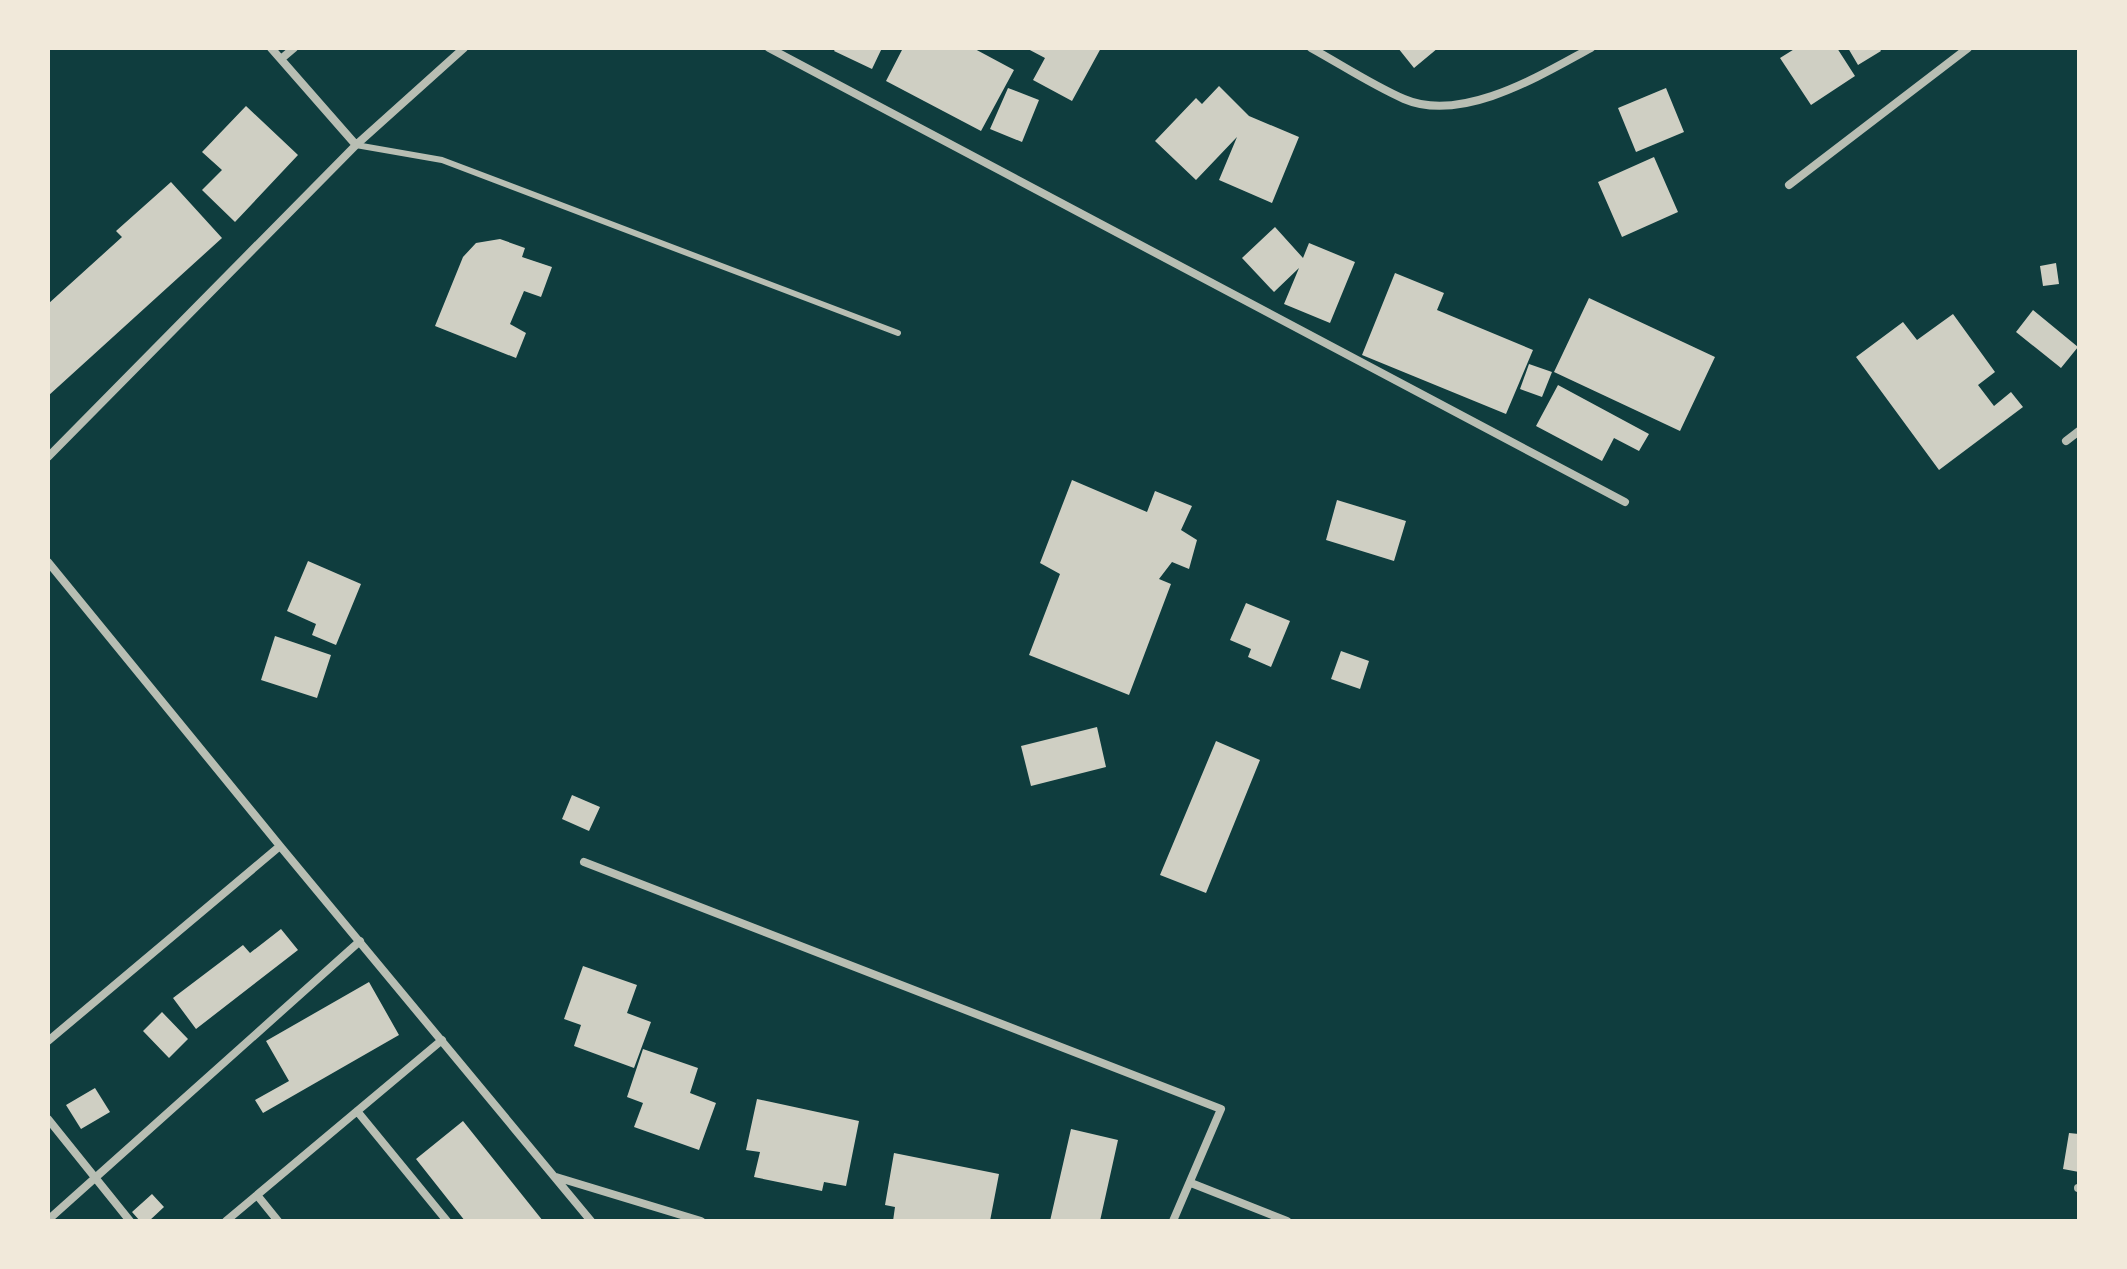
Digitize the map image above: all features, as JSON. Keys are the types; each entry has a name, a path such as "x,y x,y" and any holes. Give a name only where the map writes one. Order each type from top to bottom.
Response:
{"street":[{"path":"271,48 356,145"},
{"path":"281,59 294,48"},
{"path":"48,457 356,145 464,48"},
{"path":"769,48 1625,502"},
{"path":"1311,48 1407,100 1439,106 1480,100 1532,80 1591,48"},
{"path":"1789,185 1968,48"},
{"path":"2066,441 2079,431"},
{"path":"48,562 591,1221"},
{"path":"48,1041 280,846"},
{"path":"584,862 1221,1109 1173,1221"},
{"path":"48,1220 360,941"},
{"path":"226,1221 442,1040"},
{"path":"357,1111 447,1221"},
{"path":"48,1119 130,1221"},
{"path":"555,1177 701,1221"},
{"path":"1191,1183 1287,1221"},
{"path":"257,1195 278,1221"}],"lane":[{"path":"356,145 442,160 898,333"}],"building":[{"path":"836,48 882,48 872,69 834,51"},
{"path":"903,48 973,48 1014,70 981,131 886,81"},
{"path":"1026,48 1101,48 1072,101 1033,80 1045,58"},
{"path":"1398,48 1438,48 1414,68"},
{"path":"1796,48 1837,48 1855,76 1811,105 1780,58"},
{"path":"1848,48 1879,48 1881,51 1858,65"},
{"path":"1219,86 1249,116 1299,137 1272,203 1219,180 1237,137 1196,180 1155,141 1196,98 1202,104"},
{"path":"1008,88 1039,100 1022,142 990,129"},
{"path":"1666,88 1684,132 1636,152 1618,108"},
{"path":"246,106 298,155 235,222 202,190 222,170 202,152"},
{"path":"1654,157 1678,212 1622,237 1598,182"},
{"path":"171,182 222,238 48,396 48,304 122,237 116,231"},
{"path":"1275,227 1303,258 1309,243 1355,262 1330,323 1284,304 1299,268 1274,292 1242,258"},
{"path":"500,239 525,248 522,257 552,267 541,297 524,291 510,324 526,333 516,358 435,326 463,257 476,243"},
{"path":"2056,263 2059,284 2043,286 2040,266"},
{"path":"1395,273 1444,293 1437,310 1533,350 1506,414 1362,355"},
{"path":"1589,298 1715,357 1680,431 1554,372"},
{"path":"2033,310 2078,347 2061,368 2016,332"},
{"path":"1953,314 1995,372 1978,385 1994,406 2011,392 2023,407 1939,470 1856,357 1903,322 1917,340"},
{"path":"1529,364 1552,372 1542,397 1520,389"},
{"path":"1558,385 1649,434 1639,451 1614,438 1602,461 1536,426"},
{"path":"1072,480 1147,512 1155,491 1192,506 1181,530 1197,540 1189,569 1172,562 1159,579 1171,584 1129,695 1029,655 1060,574 1040,563"},
{"path":"1337,500 1406,521 1394,561 1326,540"},
{"path":"308,561 361,584 336,645 312,635 316,624 287,611"},
{"path":"1246,603 1290,621 1271,667 1248,657 1251,649 1230,640"},
{"path":"275,636 331,655 317,698 261,680"},
{"path":"1341,651 1369,661 1360,689 1331,679"},
{"path":"1097,727 1106,767 1031,786 1021,746"},
{"path":"1216,741 1260,760 1206,893 1160,875"},
{"path":"572,795 600,807 589,831 562,819"},
{"path":"281,929 298,950 196,1029 173,998 243,945 250,953"},
{"path":"583,966 637,985 627,1013 651,1022 634,1068 574,1046 581,1025 564,1019"},
{"path":"369,982 399,1035 263,1113 255,1100 289,1081 266,1041"},
{"path":"162,1012 188,1039 169,1058 143,1031"},
{"path":"643,1049 698,1068 690,1093 716,1103 699,1150 634,1127 643,1103 627,1097"},
{"path":"95,1088 110,1112 81,1129 66,1105"},
{"path":"757,1099 859,1121 846,1186 824,1182 822,1191 754,1177 760,1152 746,1150"},
{"path":"463,1121 543,1221 465,1221 416,1159"},
{"path":"1071,1129 1118,1140 1100,1221 1050,1221"},
{"path":"2069,1133 2079,1134 2079,1172 2063,1169"},
{"path":"894,1153 999,1174 990,1221 893,1221 895,1207 885,1205"},
{"path":"152,1194 164,1207 149,1221 140,1221 132,1212"}]}
